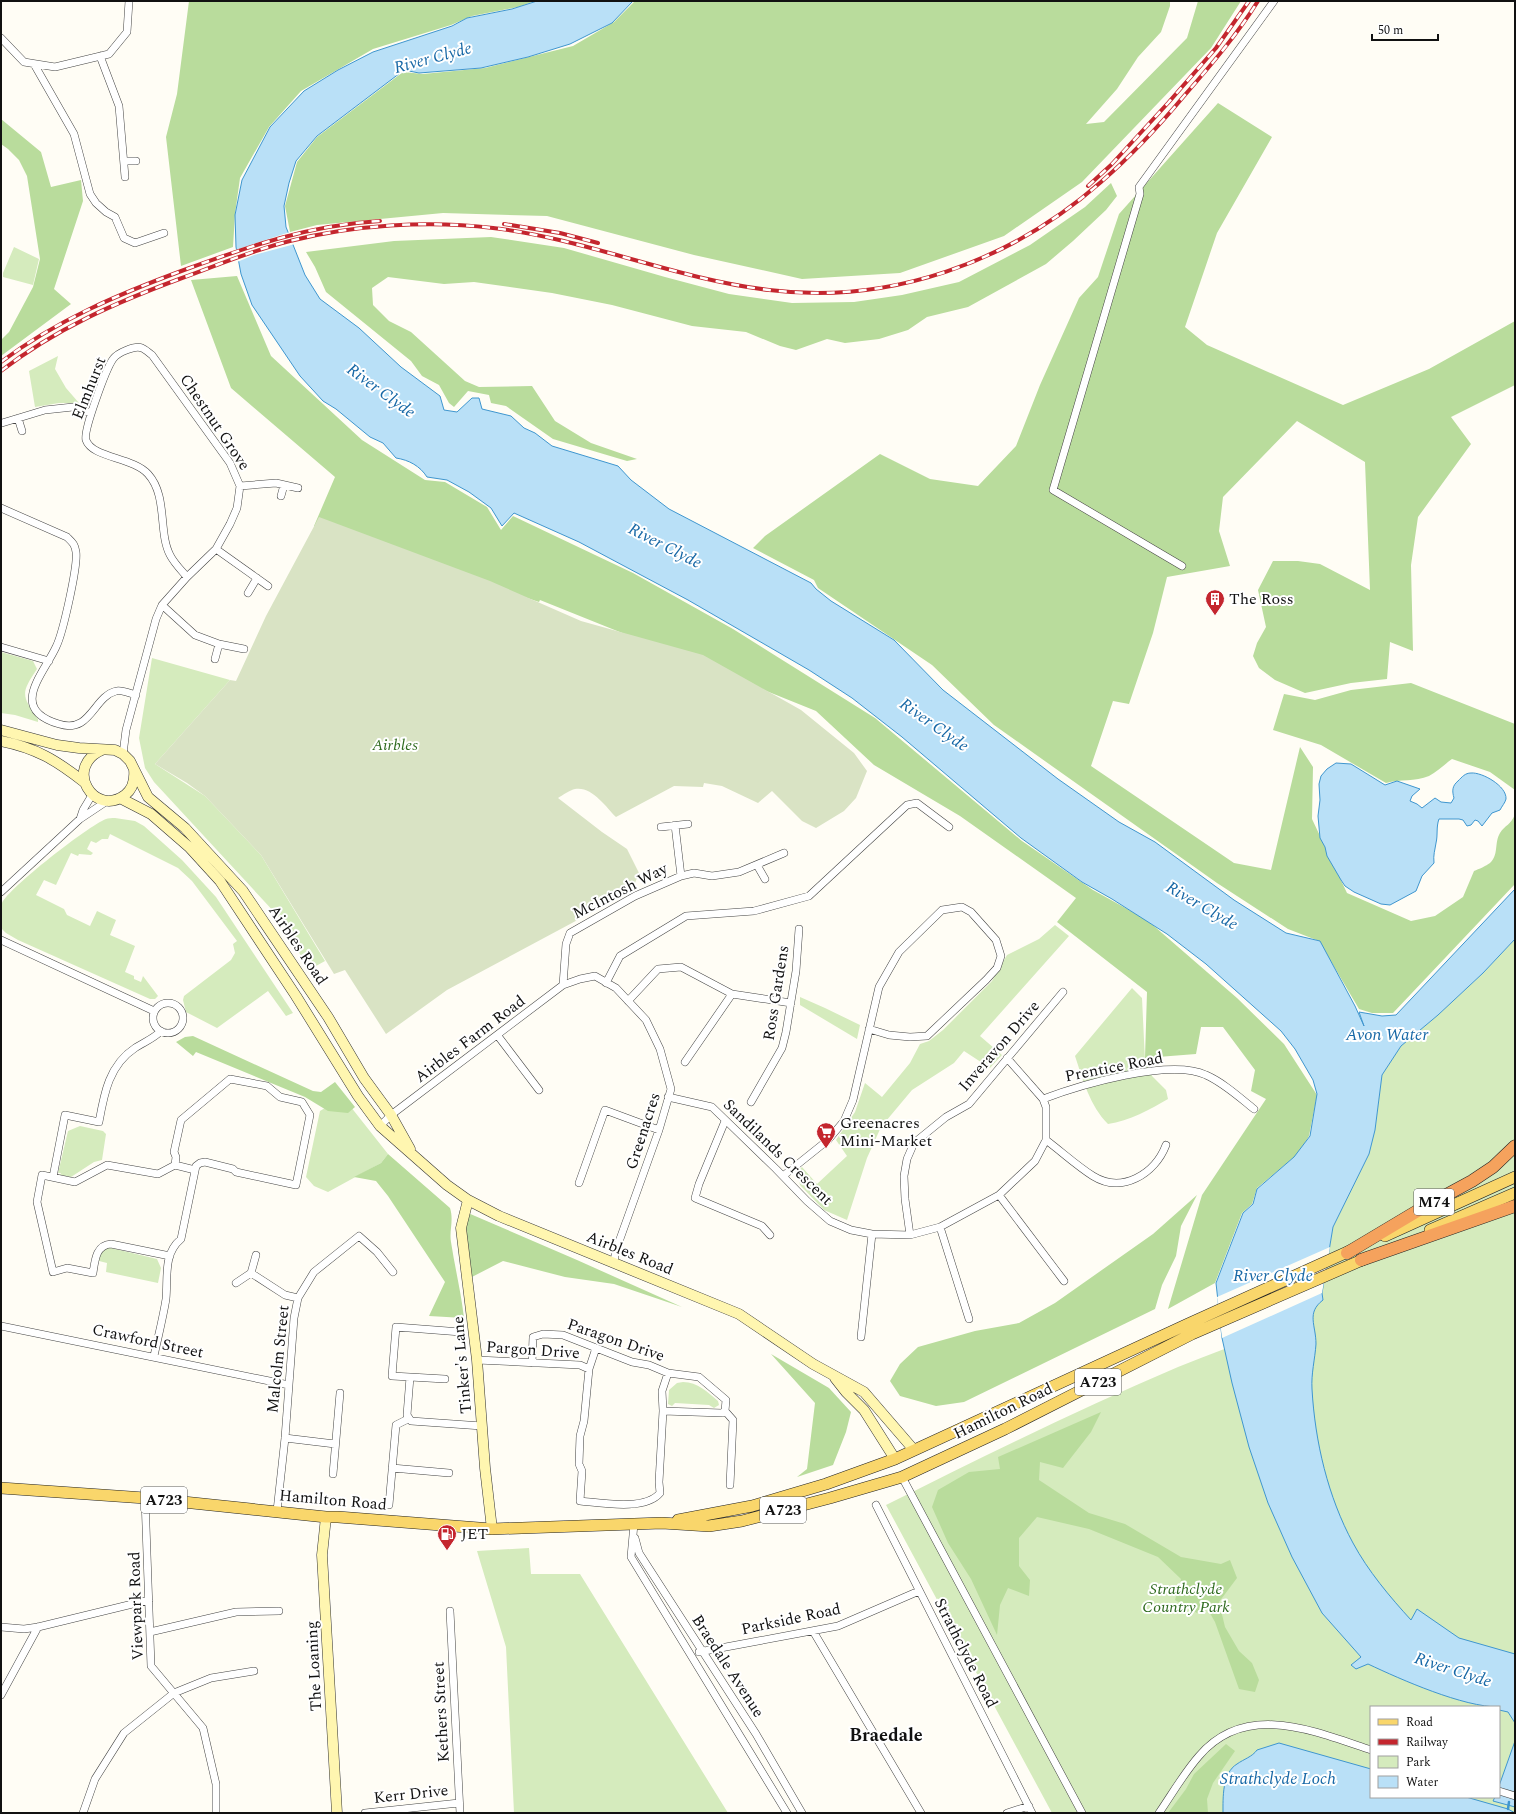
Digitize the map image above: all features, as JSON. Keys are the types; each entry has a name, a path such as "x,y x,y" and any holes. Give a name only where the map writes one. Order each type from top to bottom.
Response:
{"highway":[{"name":"M74","path":"1343,1255 1493,1167 1515,1146"},
{"name":"M74","path":"1361,1260 1515,1206"}],"main road":[{"path":"1,730 57,745 119,752"},
{"path":"1,741 20,745 43,754 84,782 92,795 108,801 120,798 127,793 132,786 135,776 134,767"},
{"path":"84,782 83,770 86,762 95,753 102,750"},
{"name":"Airbles Road","path":"119,752 130,761 134,767 148,797 185,828 243,891 328,1017 364,1078 391,1115 415,1158"},
{"name":"Airbles Road","path":"120,798 150,814 189,847 220,881 292,990 358,1096 380,1126 447,1185 468,1200 527,1228 739,1314 834,1377 864,1392 914,1450"},
{"name":"A723","path":"1343,1255 1515,1177"},
{"name":"A723","path":"1361,1260 1515,1193"},
{"name":"Tinker's Lane","path":"468,1200 461,1228 477,1360 492,1529"},
{"name":"Hamilton Road","path":"662,1523 709,1526 742,1521 902,1477 1005,1429 1190,1329 1343,1255"},
{"name":"Hamilton Road","path":"1,1488 145,1498 326,1517 492,1529 634,1529 752,1506 826,1484 895,1459 1190,1329 1361,1260"},
{"name":"Airbles Road","path":"834,1377 846,1392 864,1410 895,1459"},
{"path":"895,1459 902,1477"},
{"name":"The Loaning","path":"326,1517 322,1555 337,1813"}],"street":[{"path":"1,38 24,62 34,64 55,67 109,54 127,32 129,1"},
{"path":"1182,566 1053,490 1140,194 1139,187 1274,1"},
{"path":"100,56 119,106 125,177"},
{"path":"34,64 74,134 90,194 96,203 106,212 115,217 124,238 134,243 164,233"},
{"path":"124,161 136,160"},
{"name":"Elmhurst","path":"142,348 131,347 113,358 91,412 86,438 89,446 96,451 134,463 148,474 158,492 163,515 166,543 170,555 187,577"},
{"name":"Chestnut Grove","path":"119,752 156,620 162,605 187,577 216,549 237,508 240,486 230,463 152,355 142,348"},
{"path":"2,422 45,410 74,407 91,412"},
{"path":"18,418 22,431"},
{"path":"240,486 276,483 298,488"},
{"path":"281,496 284,485"},
{"path":"1,508 67,537 74,543 77,558 75,573 57,645 34,685 32,697 35,709 46,720 61,725 74,726 86,720 109,694 117,690 136,695"},
{"path":"216,549 268,586"},
{"path":"248,593 257,578"},
{"path":"162,605 196,634 219,644 244,649"},
{"path":"215,659 219,644"},
{"path":"1,647 49,661"},
{"path":"80,819 83,810 92,795"},
{"path":"1,892 80,819 108,801"},
{"path":"606,983 620,956 686,916 754,911 809,896 907,805 916,803 949,827"},
{"path":"661,827 688,824"},
{"path":"675,825 680,876"},
{"name":"McIntosh Way","path":"563,985 566,944 570,933 634,896 680,876 694,873 712,876 739,872 784,853"},
{"path":"757,864 765,879"},
{"path":"783,1176 828,1140 844,1121 853,1100 869,1029 879,987 899,952 942,910 962,907 971,912 996,940 1001,956 997,968 927,1036 910,1037 869,1029"},
{"name":"Ross Gardens","path":"751,1102 782,1048 791,1003 799,929"},
{"path":"1,940 154,1012"},
{"path":"628,1001 658,969 681,967 732,994 791,1003"},
{"name":"Greenacres","path":"580,979 595,976 616,988 646,1020 660,1049 671,1089 660,1130 616,1250 614,1262"},
{"name":"Airbles Farm Road","path":"380,1126 391,1115 498,1036 563,985 580,979"},
{"name":"Inveravon Drive","path":"910,1235 905,1199 904,1176 907,1159 914,1143 946,1117 968,1104 1063,992"},
{"path":"685,1062 732,994"},
{"path":"165,1003 175,1004 182,1012 182,1021 177,1030 168,1033 161,1031 153,1022 156,1007 165,1003"},
{"path":"53,1177 65,1115 99,1122 104,1096 115,1068 134,1048 153,1039 161,1031"},
{"path":"498,1036 539,1090"},
{"path":"1007,1058 1043,1099"},
{"name":"Prentice Road","path":"1043,1099 1070,1089 1106,1080 1172,1069 1192,1071 1206,1075 1228,1088 1254,1108"},
{"path":"154,1356 166,1298 165,1282 170,1256 173,1246 181,1239 196,1166 205,1162 233,1169 236,1172 296,1184 310,1115 309,1111 302,1102 280,1097 267,1086 230,1078 181,1120 174,1152 176,1157 175,1165"},
{"name":"Sandilands Crescent","path":"668,1097 712,1107 783,1176 807,1202 830,1221 851,1230 872,1234 910,1235 940,1227 999,1195 1035,1161 1046,1140 1046,1107 1043,1099"},
{"path":"578,1183 605,1110 660,1130"},
{"path":"726,1121 699,1184 696,1198 762,1226 770,1234"},
{"path":"1046,1140 1094,1176 1105,1181 1120,1183 1142,1177 1155,1166 1162,1156 1166,1145"},
{"path":"170,1256 105,1244 100,1248 97,1254 93,1272 67,1268 53,1272 37,1202 42,1175 75,1182 107,1165 158,1174 175,1165 195,1170"},
{"path":"999,1195 1064,1281"},
{"path":"940,1227 969,1319"},
{"path":"862,1337 872,1234"},
{"name":"Malcolm Street","path":"276,1511 285,1438 294,1318 298,1298 314,1272 359,1236 377,1252 393,1272"},
{"path":"236,1283 251,1273 256,1255"},
{"path":"251,1273 285,1295 298,1298"},
{"path":"1,1326 1,1333"},
{"name":"Crawford Street","path":"1,1326 154,1356 289,1385"},
{"path":"445,1379 392,1376 396,1327 461,1332"},
{"name":"Paragon Drive","path":"532,1363 533,1337 543,1334 563,1335 632,1362 649,1365 668,1373"},
{"name":"Pargon Drive","path":"477,1360 580,1365 589,1369 596,1348"},
{"path":"589,1369 584,1421 580,1436 579,1464 582,1471 580,1501 627,1504 647,1502 656,1498 660,1492 659,1482 663,1411 662,1391 668,1373 699,1377 726,1400 725,1411 732,1420 730,1485"},
{"path":"408,1420 406,1414 410,1377"},
{"path":"333,1474 340,1393"},
{"path":"663,1411 722,1413 725,1411"},
{"path":"389,1505 396,1425 408,1420 482,1426"},
{"path":"285,1438 335,1444"},
{"path":"392,1468 449,1474"},
{"path":"902,1477 1082,1813"},
{"name":"Viewpark Road","path":"145,1498 151,1666 203,1728 216,1784 216,1813"},
{"name":"Strathclyde Road","path":"876,1505 1032,1813"},
{"name":"Braedale Avenue","path":"634,1529 639,1553 756,1734 802,1813"},
{"name":"Braedale Avenue","path":"634,1529 631,1557 787,1813"},
{"name":"Parkside Road","path":"689,1653 702,1652 838,1626 919,1591"},
{"path":"1,1627 24,1629 38,1627 149,1600"},
{"path":"150,1632 236,1612 279,1611"},
{"name":"Kethers Street","path":"450,1611 460,1813"},
{"path":"1,1695 38,1627"},
{"path":"813,1630 921,1813"},
{"path":"83,1813 95,1779 124,1733 174,1693 211,1678 254,1671"},
{"path":"1159,1813 1200,1755 1232,1730 1266,1724 1294,1726 1370,1750"},
{"path":"1500,1791 1515,1796"},
{"name":"Kerr Drive","path":"365,1813 459,1803"},
{"path":"1007,1813 1029,1806"}],"green space":[{"path":"189,1 535,1 518,7 472,16 451,25 373,49 301,91 269,127 240,178 235,214 233,247 181,266 166,137 177,94"},
{"path":"635,1 1170,1 1170,6 1161,32 1138,57 1117,89 1086,124 1104,122 1187,38 1198,1 1241,1 1211,48 1082,182 1004,236 900,273 802,279 694,255 547,216 443,213 317,225 290,232 285,206 297,162 317,137 403,72 423,74 485,68 573,46 614,22"},
{"path":"1218,103 1272,137 1217,233 1185,327 1207,345 1343,405 1429,369 1515,321 1515,385 1451,417 1471,444 1418,517 1411,565 1413,651 1390,642 1387,679 1351,683 1305,693 1275,680 1259,668 1253,656 1257,643 1266,627 1258,590 1273,561 1298,561 1320,564 1370,590 1365,462 1297,421 1223,497 1219,531 1230,566 1167,577 1153,633 1129,704 1113,701 1091,766 1234,863 1271,870 1300,747 1313,767 1312,819 1347,893 1411,921 1435,916 1463,897 1474,871 1487,865 1493,860 1496,853 1498,837 1515,814 1515,884 1393,1013 1372,1013 1359,1009 1319,941 1288,929 1217,883 994,725 932,665 818,588 814,580 753,548 765,536 880,454 930,479 978,486 1016,446 1040,385 1079,298 1098,277 1119,214"},
{"path":"1,119 41,152 51,187 81,180 83,201 54,289 71,304 1,356 1,340 9,332 33,287 40,259 27,176 19,160 1,144"},
{"path":"1111,183 1117,196 1106,210 1046,264 968,307 927,317 908,330 879,339 845,343 827,339 796,350 780,346 746,332 692,326 612,305 552,293 474,282 444,284 388,277 372,288 373,305 389,321 411,332 465,381 479,387 532,386 555,421 591,443 637,459 627,461 553,439 506,406 491,403 489,395 468,391 454,407 449,403 439,385 422,376 411,361 326,292 315,267 306,252 394,241 491,237 564,248 729,294 792,303 854,302 902,295 959,282 1030,245 1085,207"},
{"path":"14,247 39,259 33,285 3,277 3,273"},
{"path":"237,276 271,356 362,440 425,480 445,482 487,507 501,530 513,516 633,573 733,629 875,718 1022,841 1093,890 1147,920 1237,998 1284,1044 1317,1095 1309,1136 1299,1153 1257,1188 1252,1204 1242,1213 1215,1283 1168,1309 1202,1195 1266,1099 1251,1091 1255,1070 1223,1027 1201,1027 1196,1054 1145,1058 1147,992 1057,922 1076,898 960,816 874,765 816,711 540,600 539,602 314,526 335,477 231,388 191,280"},
{"path":"58,356 55,369 66,388 79,403 59,403 35,407 29,371"},
{"name":"Airbles","path":"319,517 490,581 581,621 703,655 801,710 854,753 867,771 856,798 844,811 816,828 802,821 772,791 758,803 722,786 704,783 703,787 674,786 616,817 593,794 581,789 569,791 558,798 627,849 639,873 635,883 600,908 447,990 386,1034 345,970 334,974 261,855 205,796 187,783 155,764 230,680 236,681 266,616"},
{"path":"1,652 33,661 37,669 28,684 25,694 28,704 38,719 38,722 15,715 1,713"},
{"path":"152,658 230,680 155,764 205,796 261,855 325,961 307,971 289,928 154,782 145,768 139,738"},
{"path":"1411,683 1515,724 1515,790 1490,772 1452,759 1438,770 1424,778 1386,783 1321,745 1273,730 1284,694 1315,700 1351,690"},
{"path":"115,818 135,821 144,826 182,860 216,897 293,1013 286,1016 268,991 217,1028 186,1012 183,1000 184,996 231,960 235,953 233,944 237,941 192,881 178,868 110,834 108,839 102,839 96,843 91,841 87,849 93,853 91,855 79,854 78,856 71,853 56,885 44,880 36,895 64,909 67,915 90,926 97,911 116,920 110,935 135,946 125,972 134,976 134,979 141,982 143,976 158,996 155,999 150,999 18,940 6,933 1,928 2,903 8,895 33,872 83,833 106,819"},
{"path":"1055,925 1069,936 980,1036 1002,1055 990,1068 964,1051 954,1063 912,1090 881,1127 867,1158 847,1220 824,1210 800,1185 797,1172 802,1167 817,1184 847,1156 836,1140 855,1112 865,1083 882,1097 910,1063 920,1044 929,1041 943,1030 992,981 1007,955 1039,939"},
{"name":"Strathclyde Country Park","path":"1515,939 1515,1813 1052,1813 886,1505 1031,1434 1141,1383 1178,1367 1313,1315 1317,1304 1323,1299 1322,1293 1333,1227 1369,1154 1375,1130 1382,1075 1401,1046 1438,1015 1483,973"},
{"path":"1132,988 1142,998 1145,1061 1152,1076 1166,1090 1168,1099 1147,1111 1108,1124 1096,1109 1092,1101 1075,1056"},
{"path":"800,997 860,1025 857,1039 800,1005"},
{"path":"193,1036 313,1091 321,1092 335,1082 355,1107 348,1113 328,1111 305,1097 196,1052 193,1056 176,1042 185,1037"},
{"path":"343,1097 388,1154 381,1163 328,1192 314,1186 306,1177 320,1111"},
{"path":"80,1126 103,1131 106,1134 102,1160 94,1162 71,1177 60,1175 61,1173 58,1173 68,1131"},
{"path":"388,1154 450,1208 452,1217 451,1242 464,1318 429,1316 445,1282 388,1196 376,1181 354,1177 381,1163"},
{"path":"1197,1195 1181,1226 1176,1256 1162,1285 1155,1309 964,1402 936,1406 900,1396 890,1381 900,1364 918,1347 975,1331 1019,1323 1055,1303 1153,1234"},
{"path":"468,1213 682,1307 614,1284 565,1277 503,1261 468,1279 464,1232"},
{"path":"107,1247 157,1259 161,1268 158,1283 106,1272 107,1263 99,1261 101,1251"},
{"path":"771,1354 829,1388 851,1412 846,1432 833,1465 797,1477 807,1469 815,1403"},
{"path":"688,1382 702,1388 718,1401 719,1405 714,1408 709,1405 675,1403 672,1406 668,1404 669,1390 677,1383"},
{"path":"1101,1412 1091,1432 1063,1468 1040,1462 1039,1480 1089,1513 1125,1524 1181,1557 1221,1564 1230,1560 1237,1578 1219,1602 1225,1627 1239,1651 1252,1663 1259,1680 1255,1692 1239,1689 1215,1622 1207,1608 1197,1613 1175,1600 1181,1579 1158,1557 1089,1529 1037,1517 1019,1538 1019,1566 1030,1580 1029,1596 1008,1588 1000,1605 997,1635 971,1579 948,1543 932,1507 938,1490 969,1472 1000,1469 998,1457"},
{"path":"529,1548 531,1574 580,1574 728,1813 514,1813 506,1647 477,1551"},
{"path":"1226,1744 1235,1751 1213,1783 1207,1799 1208,1813 1168,1813 1186,1789 1194,1774"}],"water":[{"name":"River Clyde","path":"537,1 633,1 612,23 570,44 528,57 481,68 419,73 404,70 317,136 296,161 284,206 286,227 305,275 320,299 359,328 401,367 440,396 444,410 457,412 472,398 479,398 482,409 511,416 524,428 535,433 552,446 618,466 631,480 669,509 811,583 831,601 894,640 943,690 1058,779 1119,822 1155,842 1234,900 1286,933 1320,941 1355,1006 1364,1026 1359,1012 1382,1016 1396,1015 1515,889 1515,939 1483,973 1438,1015 1401,1046 1382,1075 1375,1130 1369,1154 1333,1227 1322,1293 1323,1300 1318,1305 1313,1315 1316,1344 1312,1383 1316,1429 1324,1469 1336,1507 1365,1564 1411,1620 1417,1609 1459,1638 1515,1654 1515,1723 1508,1712 1500,1710 1500,1706 1484,1706 1468,1703 1415,1685 1368,1664 1356,1669 1351,1665 1361,1657 1322,1613 1292,1557 1268,1503 1249,1447 1222,1338 1216,1283 1243,1213 1253,1204 1257,1189 1294,1157 1310,1136 1317,1094 1313,1080 1295,1049 1281,1031 1206,964 1167,934 1082,882 1021,838 902,737 852,698 809,670 688,600 579,542 514,513 502,526 491,508 469,492 447,480 427,477 414,464 396,458 383,443 370,437 336,409 323,401 300,376 252,305 241,274 236,247 235,215 242,180 270,127 304,91 338,70 373,52 452,26 467,18 512,9"},
{"path":"1336,763 1351,764 1385,785 1397,781 1420,789 1412,796 1410,801 1422,808 1435,798 1441,802 1451,803 1454,798 1453,791 1456,783 1469,773 1476,773 1493,781 1502,789 1506,799 1500,810 1492,813 1482,826 1475,820 1471,825 1467,826 1463,820 1459,819 1439,819 1434,863 1422,876 1416,891 1390,905 1381,904 1354,892 1345,886 1327,856 1325,847 1320,838 1318,816 1320,800 1319,784 1321,776 1327,769"},
{"path":"1515,1741 1515,1807 1493,1801 1494,1798 1500,1798 1500,1783"},
{"name":"Strathclyde Loch","path":"1279,1743 1370,1769 1370,1798 1470,1798 1508,1809 1515,1813 1223,1813 1224,1786 1228,1773 1237,1764 1257,1750"}],"pier":[{"path":"290,232 295,244 254,255 237,262 235,250"},
{"path":"1330,1247 1322,1293 1222,1338 1217,1297"}],"waterway":[{"path":"1508,1809 1509,1802"}],"railway":[{"path":"1088,186 1111,165 1216,48 1249,1"},
{"path":"1,371 44,342 88,317 158,287 236,258 290,241 339,231 365,228 417,224 443,224 493,228 528,233 699,277 734,285 769,290 814,293 859,291 903,284 946,272 988,255 1028,235 1066,210 1101,182 1155,130 1223,50 1258,1"},
{"path":"1,362 44,333 89,309 184,270 280,238 329,227 380,221"},
{"path":"504,224 560,233 598,243"}],"place":[{"name":"The Ross","path":"1215,616"},
{"name":"Greenacres Mini-Market","path":"826,1149"},
{"name":"JET","path":"447,1551"}],"district":[{"name":"Braedale","path":"886,1735"}],"water label":[{"name":"Avon Water","path":"1387,1035"}]}
